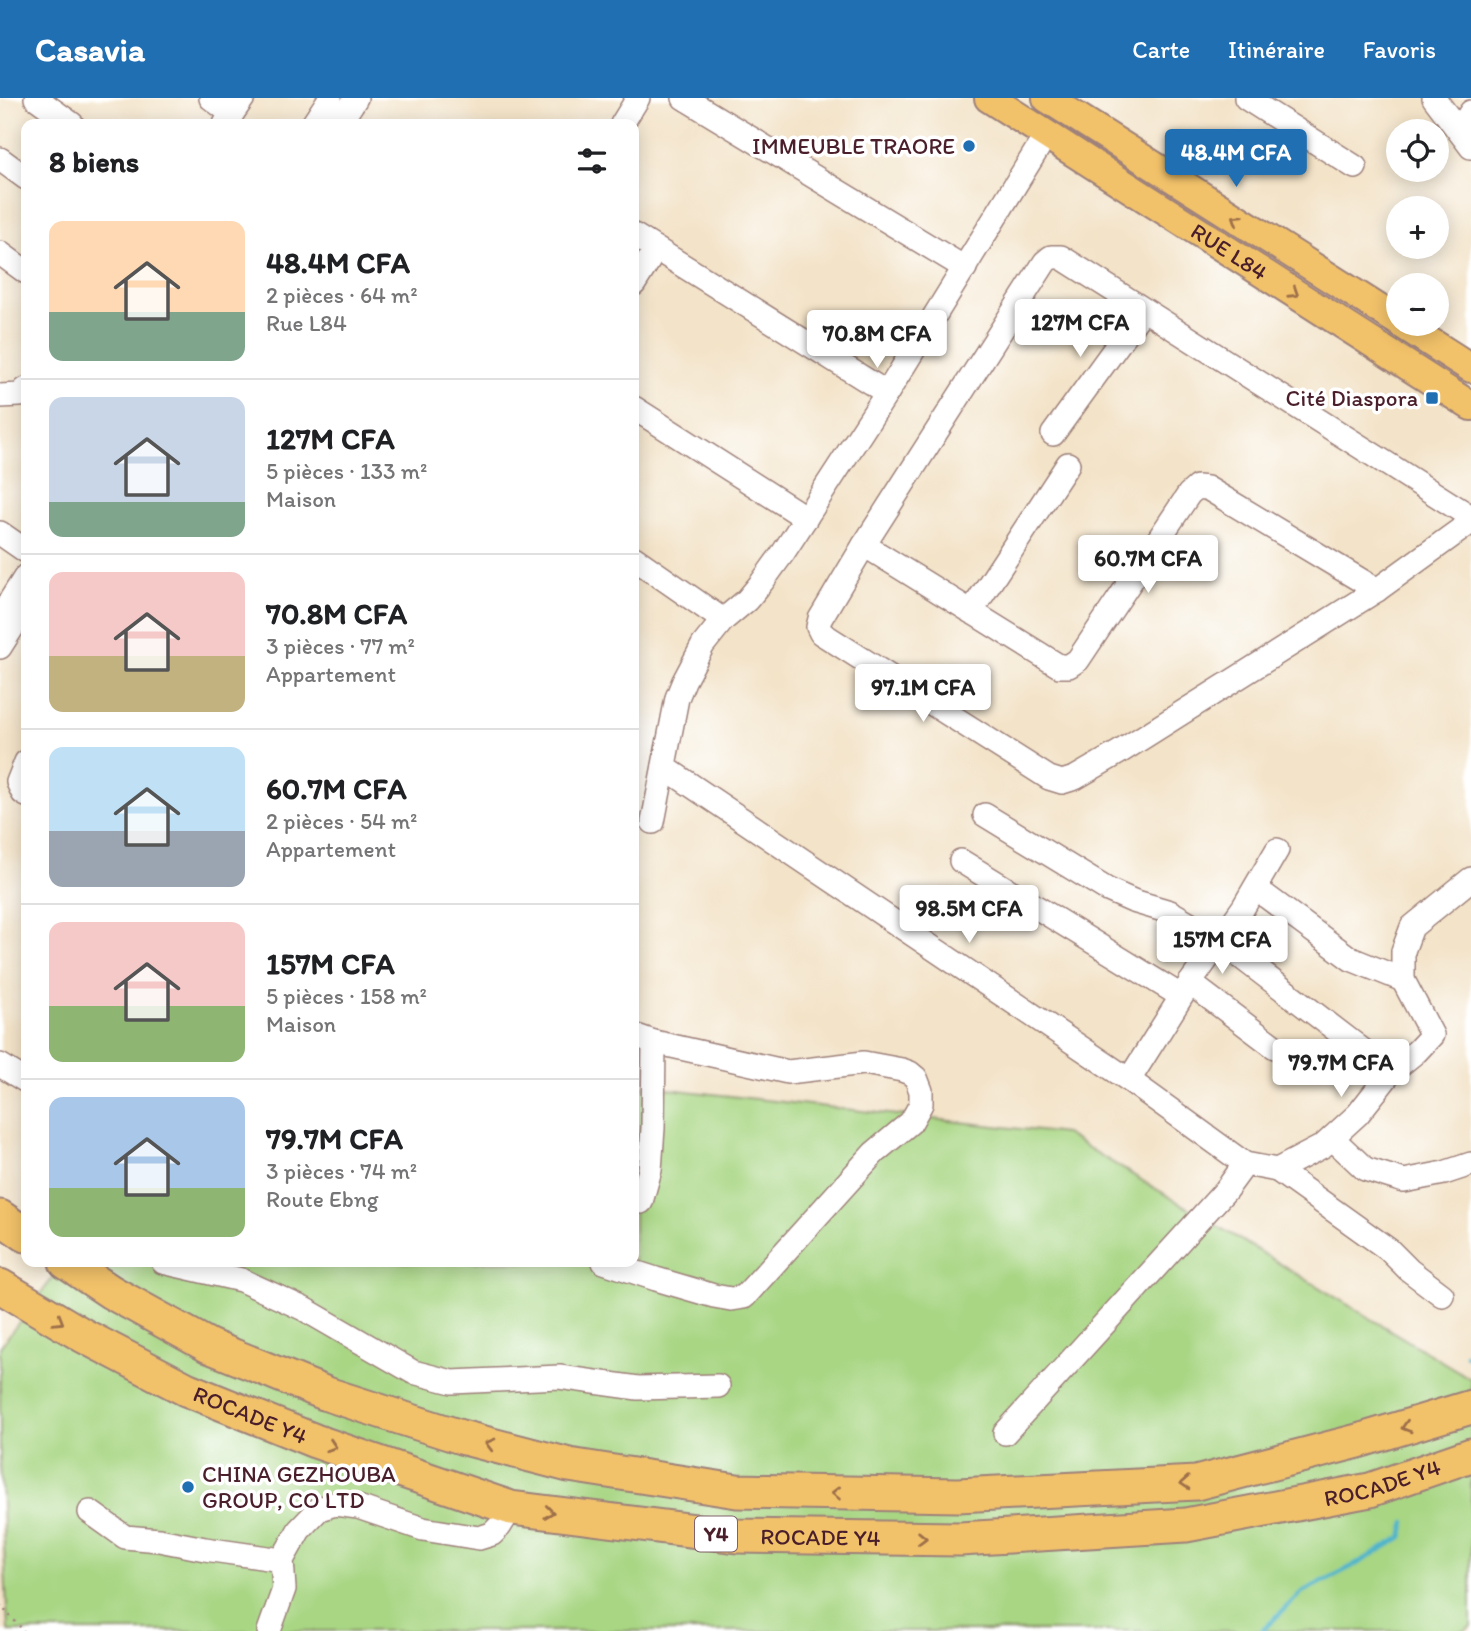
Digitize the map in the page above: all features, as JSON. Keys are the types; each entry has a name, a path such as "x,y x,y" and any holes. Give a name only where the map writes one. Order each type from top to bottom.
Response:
{"highway":[{"name":"ROCADE Y4","path":"74,1267 111,1292 209,1346 327,1394 461,1437 569,1465 737,1491 958,1495 1196,1483 1358,1441 1471,1407"},
{"name":"ROCADE Y4","path":"0,1286 84,1336 186,1389 315,1441 511,1508 737,1536 974,1538 1186,1525 1370,1490 1471,1455"}],"main road":[{"name":"RUE L84","path":"989,98 1471,406"},
{"name":"RUE L84","path":"1047,98 1386,314"},
{"path":"1086,161 1104,133"},
{"name":"RUE L84","path":"1421,336 1471,368"}],"street":[{"path":"36,98 65,119"},
{"path":"211,98 233,112"},
{"path":"316,119 330,98"},
{"path":"342,119 356,98"},
{"path":"625,119 638,98"},
{"path":"684,98 965,268"},
{"path":"1246,98 1355,167"},
{"path":"1434,98 1467,130"},
{"path":"653,822 677,698 703,645 723,620 747,600 762,582 806,518 887,393 1046,135"},
{"path":"0,159 21,174"},
{"path":"639,238 887,393"},
{"path":"639,276 656,249"},
{"path":"0,253 21,268"},
{"path":"1051,257 1061,257 1471,520 1377,590 1118,753 1075,778 1062,782 1049,778 821,633 818,627 820,619 864,545 1045,262 1051,257"},
{"path":"1053,434 1143,310"},
{"path":"0,396 21,394"},
{"path":"639,411 806,518"},
{"path":"971,612 1068,464"},
{"path":"864,545 1059,666 1069,666 1078,660 1189,494 1197,487 1207,488 1377,590"},
{"path":"0,533 21,548"},
{"path":"639,561 723,620"},
{"path":"9,633 21,593"},
{"path":"9,633 21,614"},
{"path":"664,767 1129,1080 1245,1164 1277,1170 1389,1250 1409,1270 1442,1295"},
{"path":"985,815 1108,890 1170,912 1220,941 1391,1072"},
{"path":"1129,1080 1186,990 1243,908 1277,850"},
{"path":"961,861 1186,990 1275,1047"},
{"path":"1277,1170 1323,1146 1357,1114 1391,1072 1432,1035 1403,980 1403,951 1412,927 1471,879"},
{"path":"1255,888 1351,959 1403,980"},
{"path":"619,1267 714,1296 731,1300 744,1297 874,1153 911,1122 921,1104 921,1091 916,1078 902,1070 864,1063 788,1072 644,1039 653,1128 649,1170 641,1202"},
{"path":"1332,1138 1365,1169 1404,1181 1471,1164"},
{"path":"1005,1433 1226,1190 1245,1164"},
{"path":"185,1267 241,1280 304,1310 413,1372 452,1382 559,1377 638,1388 718,1386"},
{"path":"269,1631 284,1589 282,1560 299,1530 319,1509 335,1504 358,1507 423,1529 479,1538 492,1534 511,1508"},
{"path":"90,1512 125,1537 282,1560"}],"path":[{"path":"0,1605 24,1631"}],"green space":[{"path":"639,1086 1065,1134 1471,1379 1471,1626 1464,1631 8,1631 0,1458 0,1347 61,1267 639,1267"}],"waterway":[{"path":"1466,1355 1471,1352"},
{"path":"1262,1631 1302,1592 1402,1537 1406,1523"}],"place":[{"name":"IMMEUBLE TRAORE","path":"969,146"},
{"name":"Cité Diaspora","path":"1432,398"},
{"name":"CHINA GEZHOUBA GROUP, CO LTD","path":"188,1487"}]}
